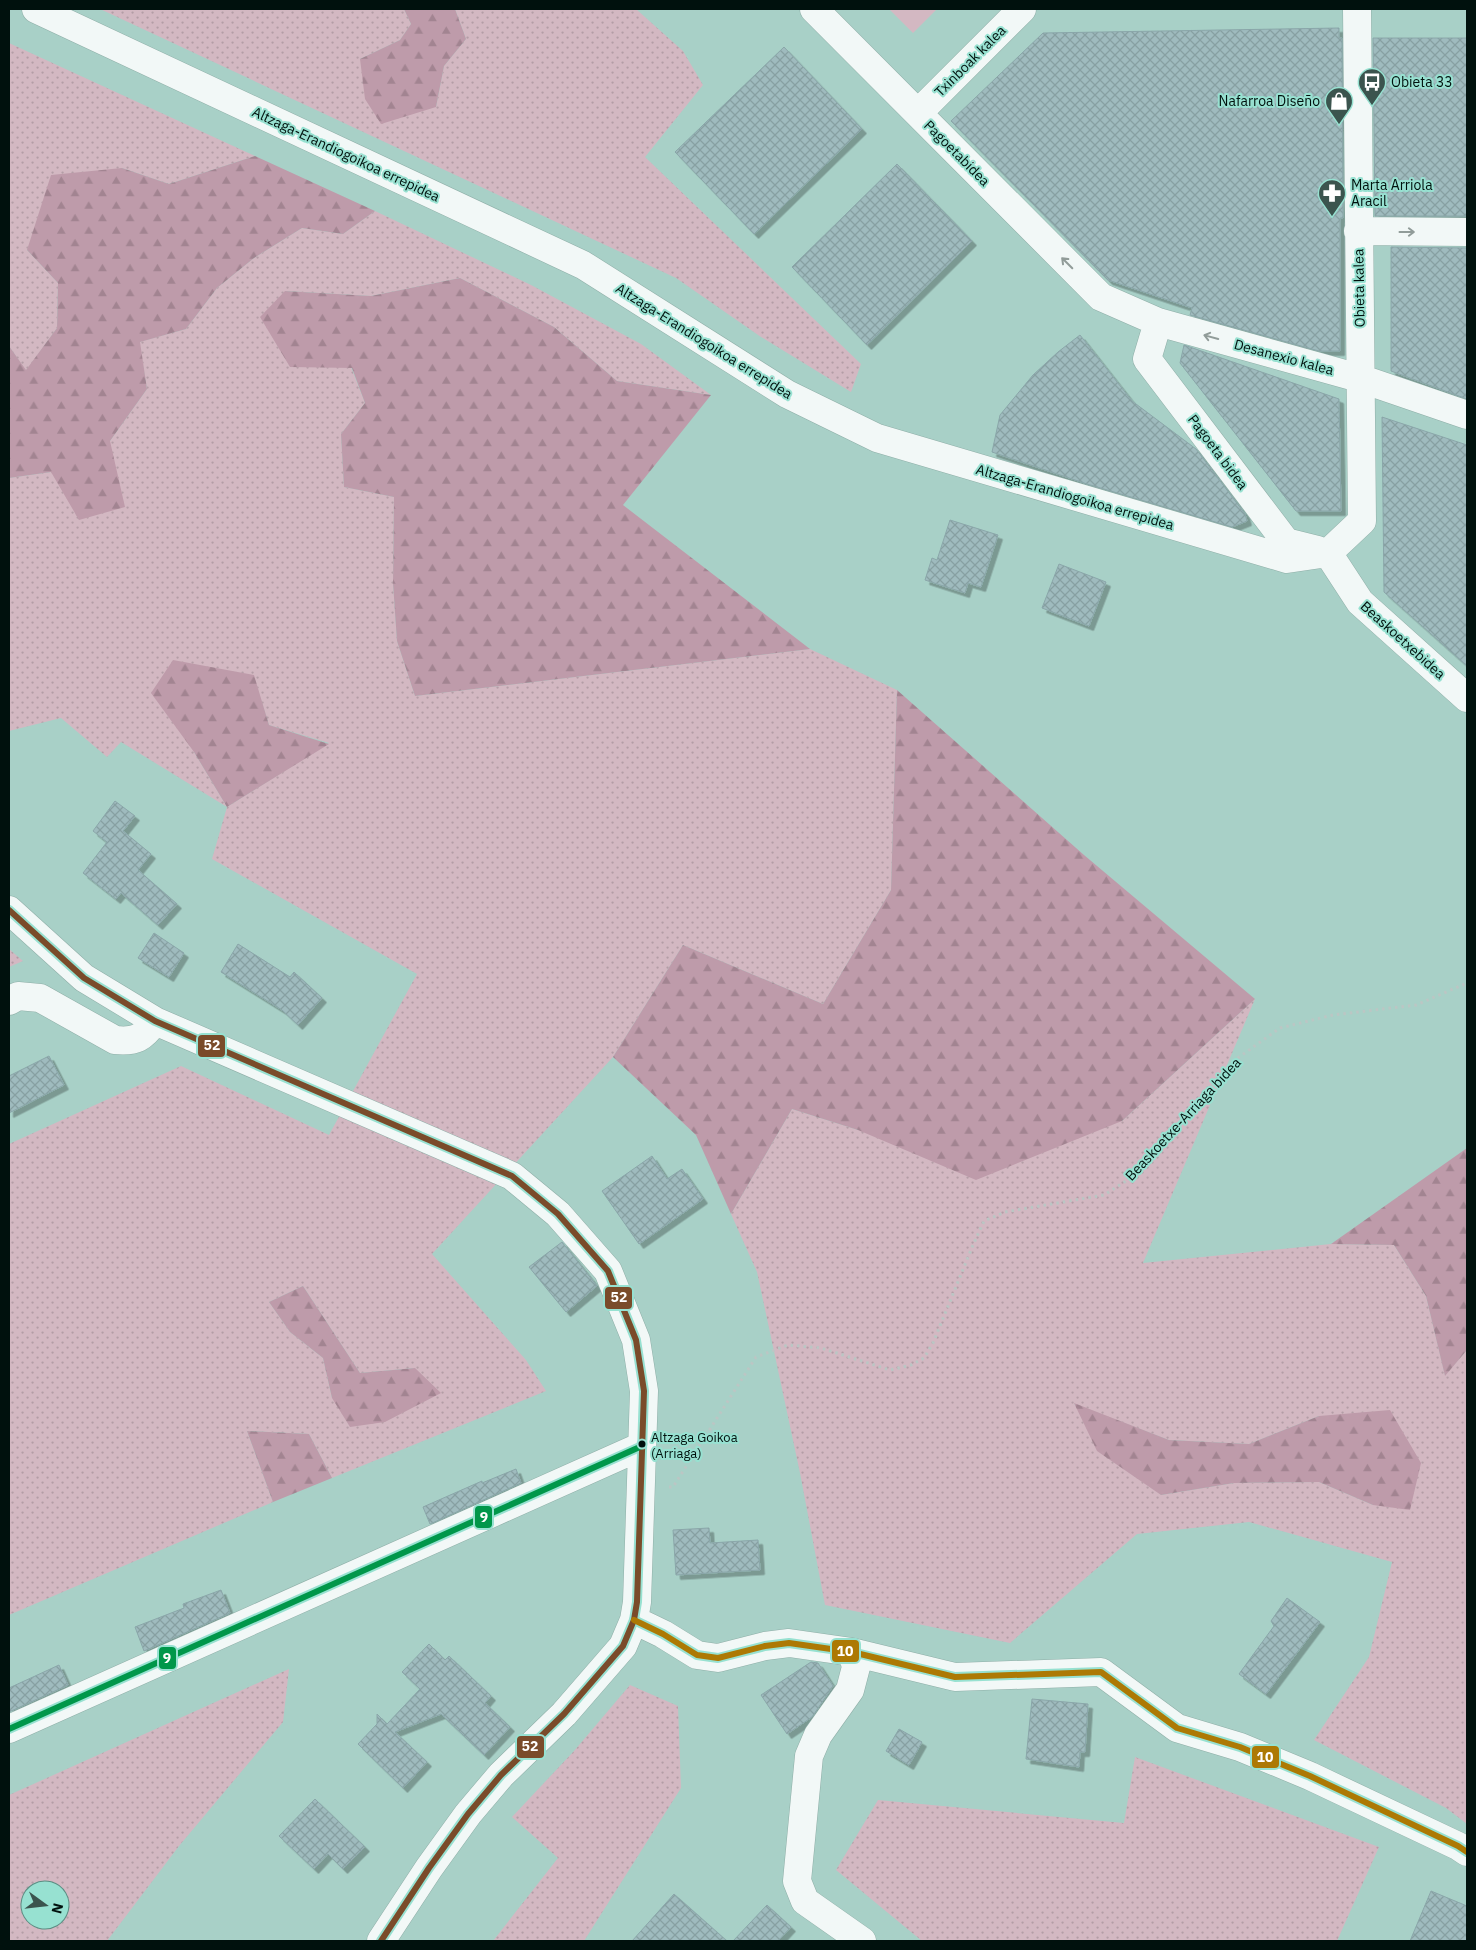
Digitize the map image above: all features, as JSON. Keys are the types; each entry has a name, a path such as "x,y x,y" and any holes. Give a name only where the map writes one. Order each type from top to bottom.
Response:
{"street":[{"name":"Altzaga-Erandiogoikoa errepidea","path":"36,9 583,265 787,394 878,438 1287,559 1328,553"},
{"name":"Pagoetabidea","path":"814,9 1101,298"},
{"name":"Txinboak kalea","path":"918,113 1022,9"},
{"name":"Obieta kalea","path":"1328,553 1362,521 1359,378 1357,9"},
{"path":"1358,231 1467,232"},
{"name":"Desanexio kalea","path":"1101,298 1158,322 1359,378 1467,415"},
{"name":"Pagoeta bidea","path":"1158,322 1147,359 1286,542 1328,553"},
{"name":"Beaskoetxebidea","path":"1328,553 1360,602 1467,698"},
{"path":"9,910 84,978 155,1021 512,1176 558,1214 608,1271 636,1340 644,1391 637,1602 634,1620 623,1646 564,1714 501,1775 468,1814 429,1868 381,1941"},
{"path":"9,1001 18,996 40,998 115,1040 127,1041 136,1039 145,1033 155,1021"},
{"path":"9,1730 642,1446"},
{"path":"634,1620 663,1634 696,1656 718,1658 765,1646 789,1644 852,1652 955,1677 1101,1672 1177,1728 1240,1747 1310,1776 1467,1852"},
{"path":"852,1652 856,1668 850,1690 818,1735 809,1756 797,1881 805,1901 862,1941"}],"path":[{"name":"Beaskoetxe-Arriaga bidea","path":"640,1493 672,1487 756,1357 788,1345 822,1348 890,1370 911,1365 924,1358 933,1343 972,1245 984,1221 1004,1212 1104,1195 1126,1181 1236,1060 1280,1028 1333,1015 1416,1005 1467,983"}],"shaded area":[{"path":"100,9 404,9 411,24 400,40 360,59 436,107 444,66 466,39 455,9 636,9 683,51 703,85 645,157 861,364 851,392 761,337 676,278"},
{"path":"889,9 937,9 913,33"},
{"path":"9,43 255,156 169,184 122,168 27,250 58,283 57,328 26,371 9,346"},
{"path":"375,211 531,285 641,344 711,395 617,381 554,327 460,278 371,296 285,291 290,367 351,367 365,403 341,434 344,487 394,497 393,583 397,641 415,696 810,649 897,690 891,890 823,1004 683,945 613,1057 432,1254 526,1360 546,1391 332,1478 309,1434 247,1431 273,1502 9,1615 9,1144 181,1066 329,1135 417,974 212,859 227,807 121,742 107,757 61,718 9,731 9,478 51,472 110,441 147,389 139,342 186,329 217,288 254,258 302,228 343,234","holes":["253,675 269,725 329,743 227,807 194,752","303,1286 360,1373 415,1368 332,1398 323,1358 290,1332 269,1302"]},
{"path":"9,949 23,961 9,967"},
{"path":"1255,999 1143,1263 1331,1244 1394,1245 1426,1296 1445,1375 1467,1350 1467,1824 1446,1808 1314,1740 1369,1657 1392,1562 1249,1522 1137,1534 1010,1643 825,1605 800,1473 757,1272 731,1214 792,1109 858,1130 1122,1121","holes":["1074,1404 1169,1440 1249,1444 1319,1416 1373,1505 1319,1482 1234,1483 1161,1495"]},
{"path":"289,1669 283,1722 179,1846 107,1941 9,1941 9,1795"},
{"path":"630,1685 678,1706 681,1788 584,1941 493,1941 558,1858 512,1817 574,1751"},
{"path":"1135,1757 1379,1847 1337,1941 922,1941 836,1870 878,1800 1124,1823"}],"green space":[{"path":"404,9 455,9 466,39 444,66 436,107 381,124 365,99 360,59 400,40 411,24"},
{"path":"255,156 375,211 343,234 302,228 254,258 217,288 186,329 140,342 147,389 110,441 125,507 79,520 51,472 9,478 9,346 26,370 57,328 58,283 27,250 51,175 122,168 169,184"},
{"path":"460,278 554,327 617,381 711,395 623,505 810,649 415,696 397,641 393,583 394,497 344,487 341,434 365,403 352,368 290,367 260,317 285,291 371,296"},
{"path":"173,660 254,675 269,725 329,744 227,807 194,752 151,693"},
{"path":"897,690 1084,855 1255,999 1122,1121 976,1180 858,1130 792,1109 731,1214 696,1135 613,1057 683,945 823,1004 891,890"},
{"path":"1467,1148 1467,1350 1445,1376 1426,1296 1394,1245 1331,1244"},
{"path":"303,1286 360,1373 415,1368 441,1393 385,1422 350,1427 332,1398 323,1358 290,1332 269,1302"},
{"path":"1074,1403 1169,1440 1249,1444 1319,1416 1390,1410 1421,1463 1410,1510 1373,1505 1319,1482 1234,1483 1161,1495 1097,1451"},
{"path":"247,1431 309,1434 332,1478 273,1502"}],"building":[{"path":"1339,28 1339,38 1342,38 1343,218 1340,218 1340,351 1319,351 1190,315 1192,308 1108,280 951,121 1043,33"},
{"path":"1373,38 1467,38 1467,216 1375,216"},
{"path":"784,47 862,129 754,234 675,152"},
{"path":"897,164 972,241 867,345 792,267"},
{"path":"1391,247 1467,248 1467,399 1391,371"},
{"path":"1080,335 1132,401 1196,449 1245,514 1247,521 1232,527 1087,484 992,452 1000,415 1033,375"},
{"path":"1184,345 1339,399 1341,511 1296,511 1180,363"},
{"path":"1382,417 1467,445 1467,666 1384,592"},
{"path":"950,520 998,535 981,587 968,583 965,593 925,580 932,558 937,560"},
{"path":"1059,564 1106,582 1089,626 1042,608"},
{"path":"115,801 135,816 123,831 151,854 138,870 177,904 158,925 121,893 116,899 83,873 107,842 93,831"},
{"path":"154,933 184,953 169,977 138,958"},
{"path":"238,944 290,977 294,972 322,998 298,1025 282,1010 221,972"},
{"path":"49,1056 64,1085 9,1113 9,1076"},
{"path":"652,1156 667,1179 682,1169 703,1199 639,1244 602,1191"},
{"path":"562,1242 597,1286 566,1312 529,1267"},
{"path":"516,1469 521,1483 430,1524 423,1507 482,1481 482,1483"},
{"path":"709,1528 710,1543 758,1540 760,1570 676,1575 673,1530"},
{"path":"221,1590 230,1613 144,1651 135,1627 184,1608 183,1604"},
{"path":"1287,1598 1320,1622 1266,1694 1239,1674 1274,1626 1271,1621"},
{"path":"429,1644 445,1660 449,1656 491,1696 485,1703 510,1727 484,1755 441,1714 395,1732 427,1762 403,1788 358,1744 377,1724 377,1714 387,1724 420,1689 402,1672"},
{"path":"811,1662 818,1663 833,1686 812,1717 787,1734 761,1695"},
{"path":"59,1665 68,1685 9,1712 9,1688"},
{"path":"1032,1699 1088,1704 1085,1752 1080,1752 1079,1767 1026,1759"},
{"path":"899,1729 922,1742 909,1765 886,1751"},
{"path":"315,1799 365,1847 343,1869 328,1854 314,1869 279,1836"},
{"path":"1431,1891 1467,1906 1467,1941 1410,1941"},
{"path":"674,1894 727,1941 632,1941"},
{"path":"767,1905 791,1927 778,1941 733,1941"}],"transit line":[{"name":"52","path":"9,910 84,978 155,1021 512,1176 558,1214 608,1271 636,1340 644,1391 637,1602 634,1620 623,1646 564,1714 501,1775 468,1814 429,1868 381,1941"},
{"name":"9","path":"9,1729 642,1446"},
{"name":"10","path":"634,1620 663,1634 697,1655 718,1658 765,1646 789,1643 852,1652 955,1677 1101,1672 1177,1728 1240,1747 1310,1776 1467,1852"}],"place":[{"name":"Obieta 33","path":"1372,106"},
{"name":"Nafarroa Diseño","path":"1339,125"},
{"name":"Marta Arriola Aracil","path":"1332,217"},
{"name":"Altzaga Goikoa (Arriaga)","path":"642,1444"}]}
